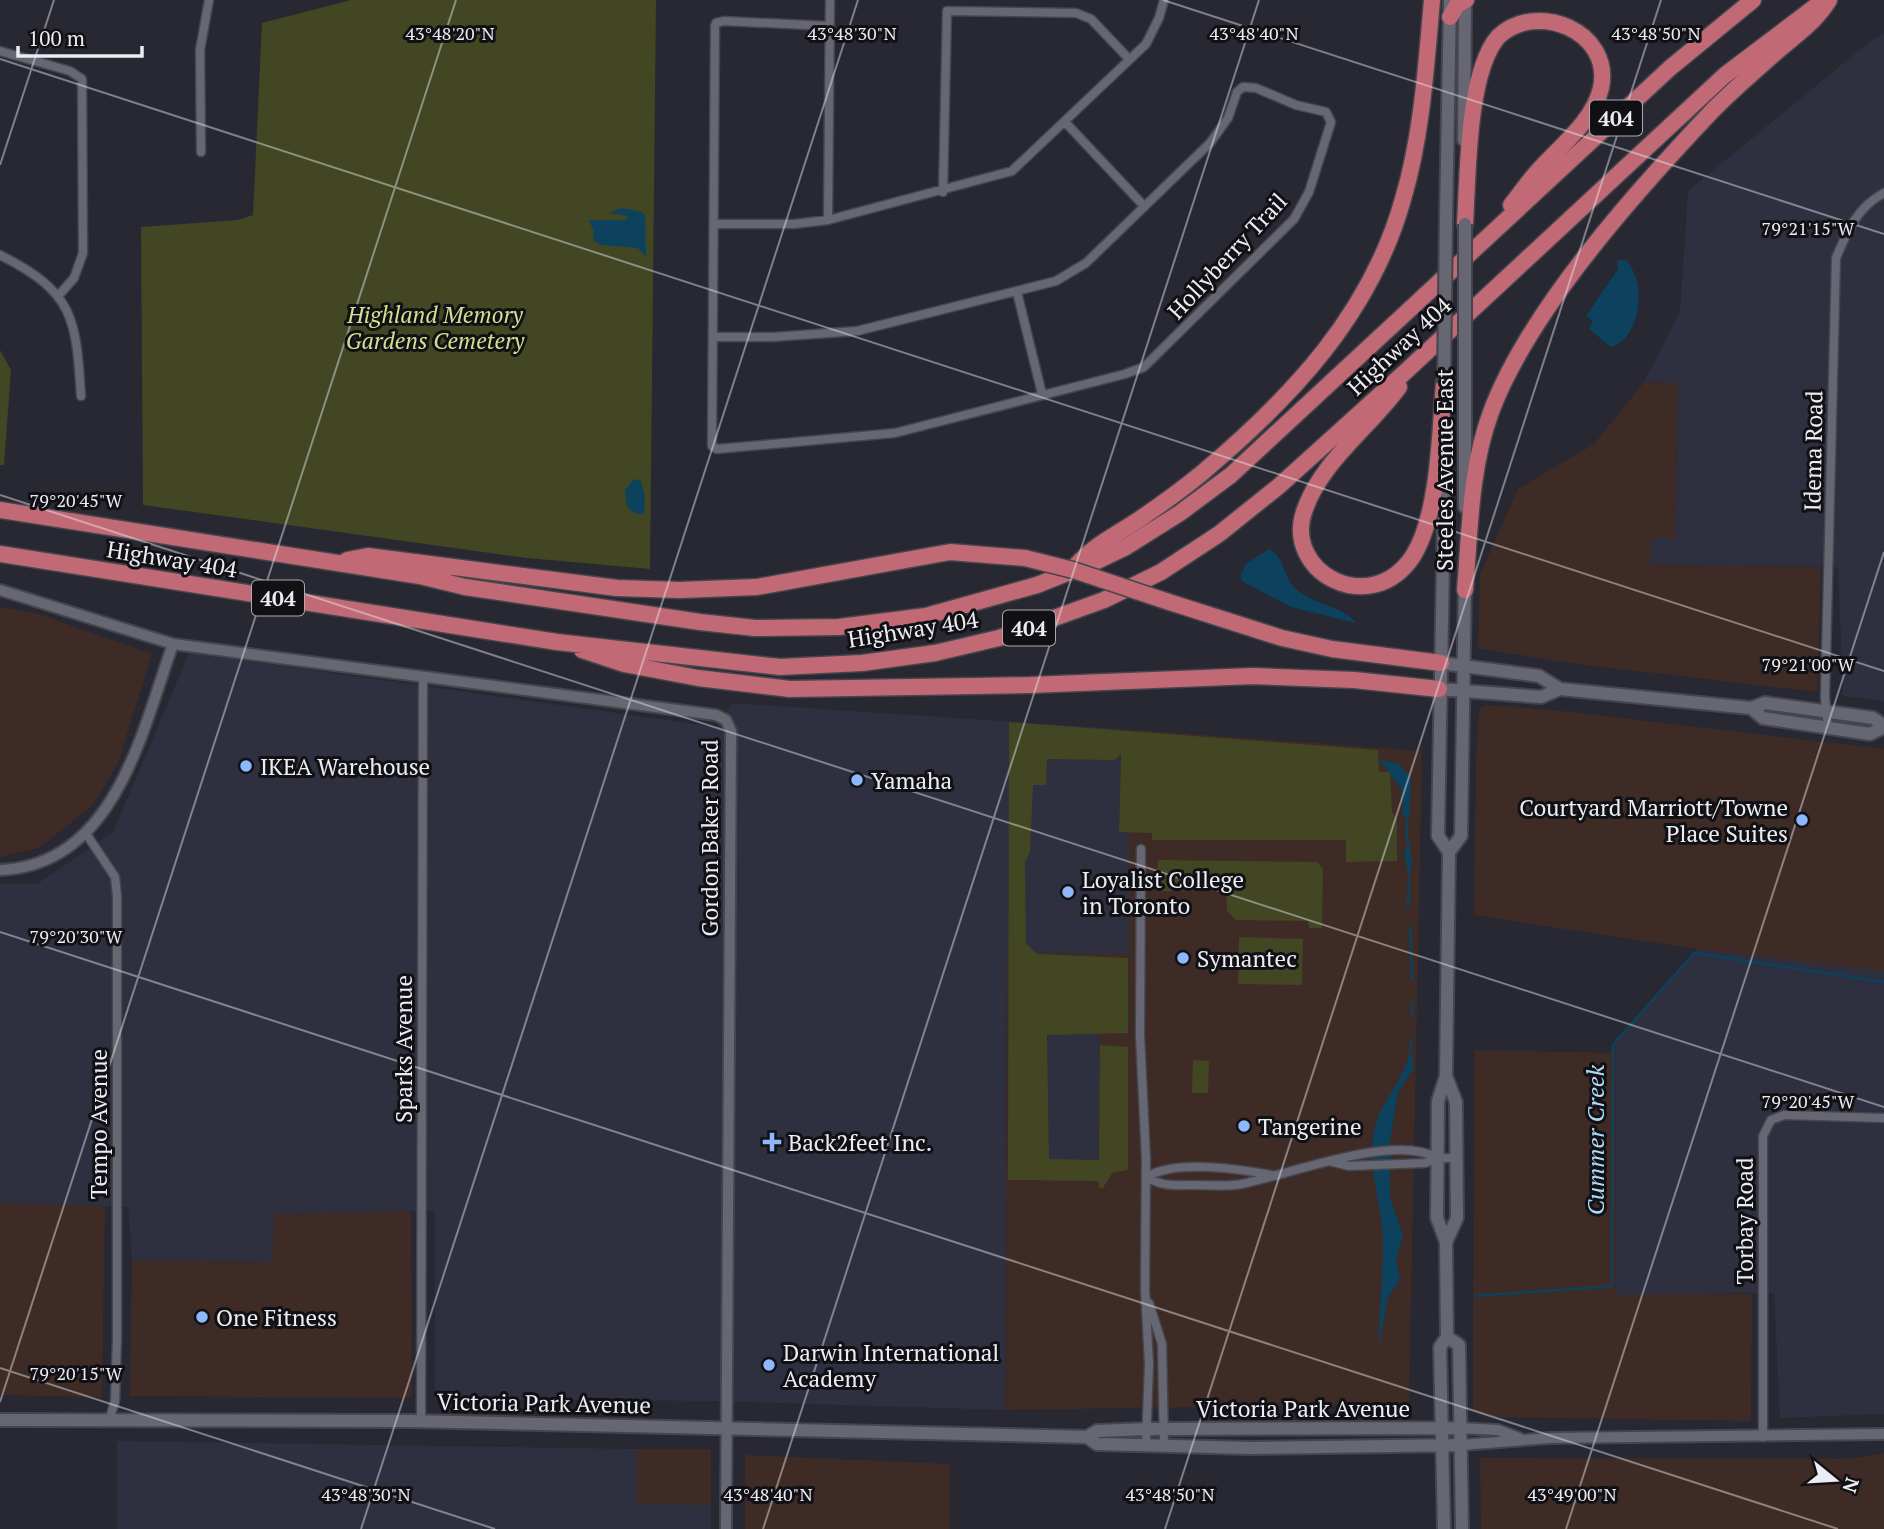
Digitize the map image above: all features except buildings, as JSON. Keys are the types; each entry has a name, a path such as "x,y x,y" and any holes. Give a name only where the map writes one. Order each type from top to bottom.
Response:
{"highway":[{"path":"1070,572 1089,550 1146,515 1201,474 1245,434 1328,350 1360,301 1387,247 1410,173 1418,134 1432,0"},
{"path":"1450,17 1457,5 1465,0"},
{"name":"Highway 404","path":"0,510 334,563 465,587 755,628 839,626 926,616 1037,585 1126,547 1180,513 1231,475 1670,68 1753,0"},
{"path":"1465,590 1475,476 1482,442 1491,411 1523,348 1567,282 1656,171 1750,75 1818,19 1827,0"},
{"name":"Highway 404","path":"0,554 556,642 780,667 862,663 935,653 1013,634 1104,600 1161,572 1219,534 1279,486 1418,360 1725,75 1827,0"},
{"path":"1465,224 1474,109 1486,57 1498,37 1515,24 1534,18 1565,22 1580,31 1593,47 1601,64 1601,87 1585,120 1536,173 1485,241"},
{"path":"1418,360 1385,406 1315,488 1304,511 1301,529 1307,552 1323,574 1342,586 1366,588 1390,578 1404,568 1415,552 1433,490 1444,383"},
{"path":"334,563 369,556 617,588 680,590 757,587 950,552 1024,558 1073,570 1282,639 1332,649 1441,663"},
{"path":"556,642 624,664 698,678 790,689 1030,685 1253,676 1354,680 1439,689"}],"main road":[{"name":"Steeles Avenue East","path":"1444,1529 1440,1446 1440,1347 1447,1337 1446,1242 1437,1218 1437,1158 1438,1101 1446,1076 1449,852 1438,836 1450,0"},
{"name":"Steeles Avenue East","path":"1449,852 1461,836 1465,590 1465,0"},
{"path":"1441,663 1539,677 1560,689 1751,708 1765,703 1873,718 1884,726 1870,734 1763,718 1751,708"},
{"path":"1439,689 1541,697 1560,689"},
{"name":"Steeles Avenue East","path":"1446,1076 1456,1102 1457,1218 1446,1242"},
{"name":"Steeles Avenue East","path":"1447,1337 1459,1345 1462,1529"},
{"name":"Victoria Park Avenue","path":"0,1420 421,1422 1087,1437 1097,1431 1147,1429 1460,1428"},
{"name":"Victoria Park Avenue","path":"1087,1437 1097,1444 1146,1446 1461,1445"}],"street":[{"path":"201,152 200,50 209,0"},
{"path":"828,220 830,0"},
{"path":"714,224 794,224 828,220 943,192 1012,171 1146,44 1164,0"},
{"path":"943,192 947,11 1076,13 1091,19 1129,59"},
{"name":"Hollyberry Trail","path":"714,337 839,334 922,317 1017,292 1070,274 1210,143 1228,118 1237,92 1243,88 1256,88 1273,98 1319,110 1330,116 1312,186 1297,214 1156,358 1128,374 895,433 717,449 712,446 716,23 829,26"},
{"path":"0,51 70,71 82,79 83,253 74,278 59,295"},
{"path":"1065,122 1144,205"},
{"name":"Idema Road","path":"1828,728 1826,712 1836,258 1851,223 1872,200 1884,193"},
{"path":"0,255 35,273 59,295 71,323 78,351 81,396"},
{"path":"1017,292 1042,394"},
{"name":"Gordon Baker Road","path":"0,590 173,644 716,715 726,720 731,731 726,1529"},
{"path":"0,870 31,865 53,856 87,835 120,788 173,644"},
{"name":"Sparks Avenue","path":"421,1422 423,677"},
{"name":"Tempo Avenue","path":"87,835 115,877 117,896 117,1339 115,1401 109,1421"},
{"path":"1141,849 1140,1035 1147,1177 1145,1290 1149,1364 1146,1446"},
{"name":"Torbay Road","path":"1763,1437 1763,1136 1771,1120 1784,1115 1884,1118"},
{"path":"1147,1177 1159,1185 1226,1185 1333,1162 1348,1154 1425,1151 1437,1158"},
{"path":"1333,1162 1366,1166 1425,1163 1437,1158 1456,1158"},
{"path":"1147,1177 1159,1170 1220,1168 1241,1168 1276,1176"},
{"path":"1145,1290 1162,1344 1164,1446"},
{"name":"Victoria Park Avenue","path":"1460,1428 1498,1430 1519,1438"},
{"name":"Victoria Park Avenue","path":"1461,1445 1499,1444 1519,1438 1884,1434"}],"shaded area":[{"path":"1884,33 1884,701 1843,696 1838,567 1650,565 1651,538 1675,538 1678,383 1644,382 1680,311 1688,191 1869,42"},
{"path":"1644,382 1678,383 1675,538 1650,565 1821,567 1817,692 1569,663 1478,648 1480,574 1518,489 1594,444"},
{"path":"0,607 38,614 152,654 118,763 92,806 39,848 0,857"},
{"path":"189,653 717,727 731,703 1122,729 1119,831 1129,832 1129,954 1007,952 1005,1410 715,1401 435,1399 435,1211 274,1214 272,1262 132,1260 128,1207 0,1203 0,884 37,884 113,832"},
{"path":"1484,705 1553,710 1884,749 1884,972 1723,953 1474,915 1476,763 1479,709"},
{"path":"1122,729 1422,751 1409,1404 1005,1410 1007,951 1128,832 1119,832"},
{"path":"1697,949 1884,971 1884,1414 1780,1418 1774,1293 1616,1295 1615,1040"},
{"path":"1100,1033 1099,1160 1049,1159 1047,1034"},
{"path":"1474,1050 1615,1053 1616,1294 1752,1294 1751,1421 1499,1417 1473,1412"},
{"path":"0,1203 105,1206 102,1397 0,1395"},
{"path":"411,1211 412,1398 130,1396 132,1260 271,1262 273,1214"},
{"path":"117,1441 637,1449 637,1504 711,1505 711,1529 117,1529"},
{"path":"637,1449 711,1449 711,1505 636,1505"},
{"path":"1884,1453 1884,1529 1481,1529 1480,1458 1851,1459"},
{"path":"745,1455 950,1464 950,1529 745,1529"}],"green space":[{"name":"Highland Memory Gardens Cemetery","path":"351,0 656,0 650,569 527,558 143,505 141,227 238,220 253,215 262,23"},
{"path":"0,350 11,370 4,465 0,465"},
{"path":"1009,722 1378,750 1379,772 1390,772 1392,812 1397,819 1397,861 1346,862 1346,840 1152,840 1152,833 1119,832 1121,754 1115,760 1047,759 1046,785 1033,785 1030,852 1025,862 1026,943 1037,954 1128,958 1128,1033 1047,1035 1049,1159 1099,1160 1100,1045 1128,1047 1128,1170 1112,1173 1103,1188 1099,1188 1099,1181 1008,1180"},
{"path":"1158,860 1317,862 1323,869 1322,928 1309,928 1308,921 1236,920 1227,911 1226,891 1156,891"},
{"path":"1239,937 1303,939 1302,985 1238,984"},
{"path":"1193,1060 1209,1061 1208,1093 1192,1093"}],"water":[{"path":"622,208 642,212 645,216 646,257 638,248 601,245 593,240 594,232 589,220 626,220 628,216 609,213"},
{"path":"1617,260 1626,260 1632,269 1637,281 1638,307 1630,332 1622,341 1611,347 1589,329 1593,321 1586,316 1618,269"},
{"path":"634,479 641,481 645,497 644,514 635,513 627,507 625,490"},
{"path":"1269,549 1278,556 1291,583 1302,594 1343,612 1356,623 1291,607 1242,581 1240,576 1246,564"},
{"path":"1379,759 1400,765 1411,778 1409,820 1403,815 1402,790"},
{"path":"1409,841 1412,862 1409,878 1404,852"},
{"path":"1410,1048 1414,1068 1398,1092 1390,1141 1390,1197 1403,1236 1396,1259 1400,1280 1388,1297 1380,1344 1383,1243 1373,1166 1373,1136 1381,1111 1405,1068"}],"waterway":[{"path":"1407,820 1407,841"},
{"path":"1408,907 1409,878"},
{"path":"1410,927 1412,979"},
{"name":"Cummer Creek","path":"1475,1296 1612,1286 1613,1045 1694,953 1884,982"},
{"path":"1412,1002 1412,1016"},
{"path":"1410,1048 1412,1039"}],"place":[{"name":"IKEA Warehouse","path":"246,766"},
{"name":"Yamaha","path":"857,780"},
{"name":"Courtyard Marriott/Towne Place Suites","path":"1802,820"},
{"name":"Loyalist College in Toronto","path":"1068,892"},
{"name":"Symantec","path":"1183,958"},
{"name":"Tangerine","path":"1244,1126"},
{"name":"Back2feet Inc.","path":"772,1142"},
{"name":"One Fitness","path":"202,1317"},
{"name":"Darwin International Academy","path":"769,1365"}]}
